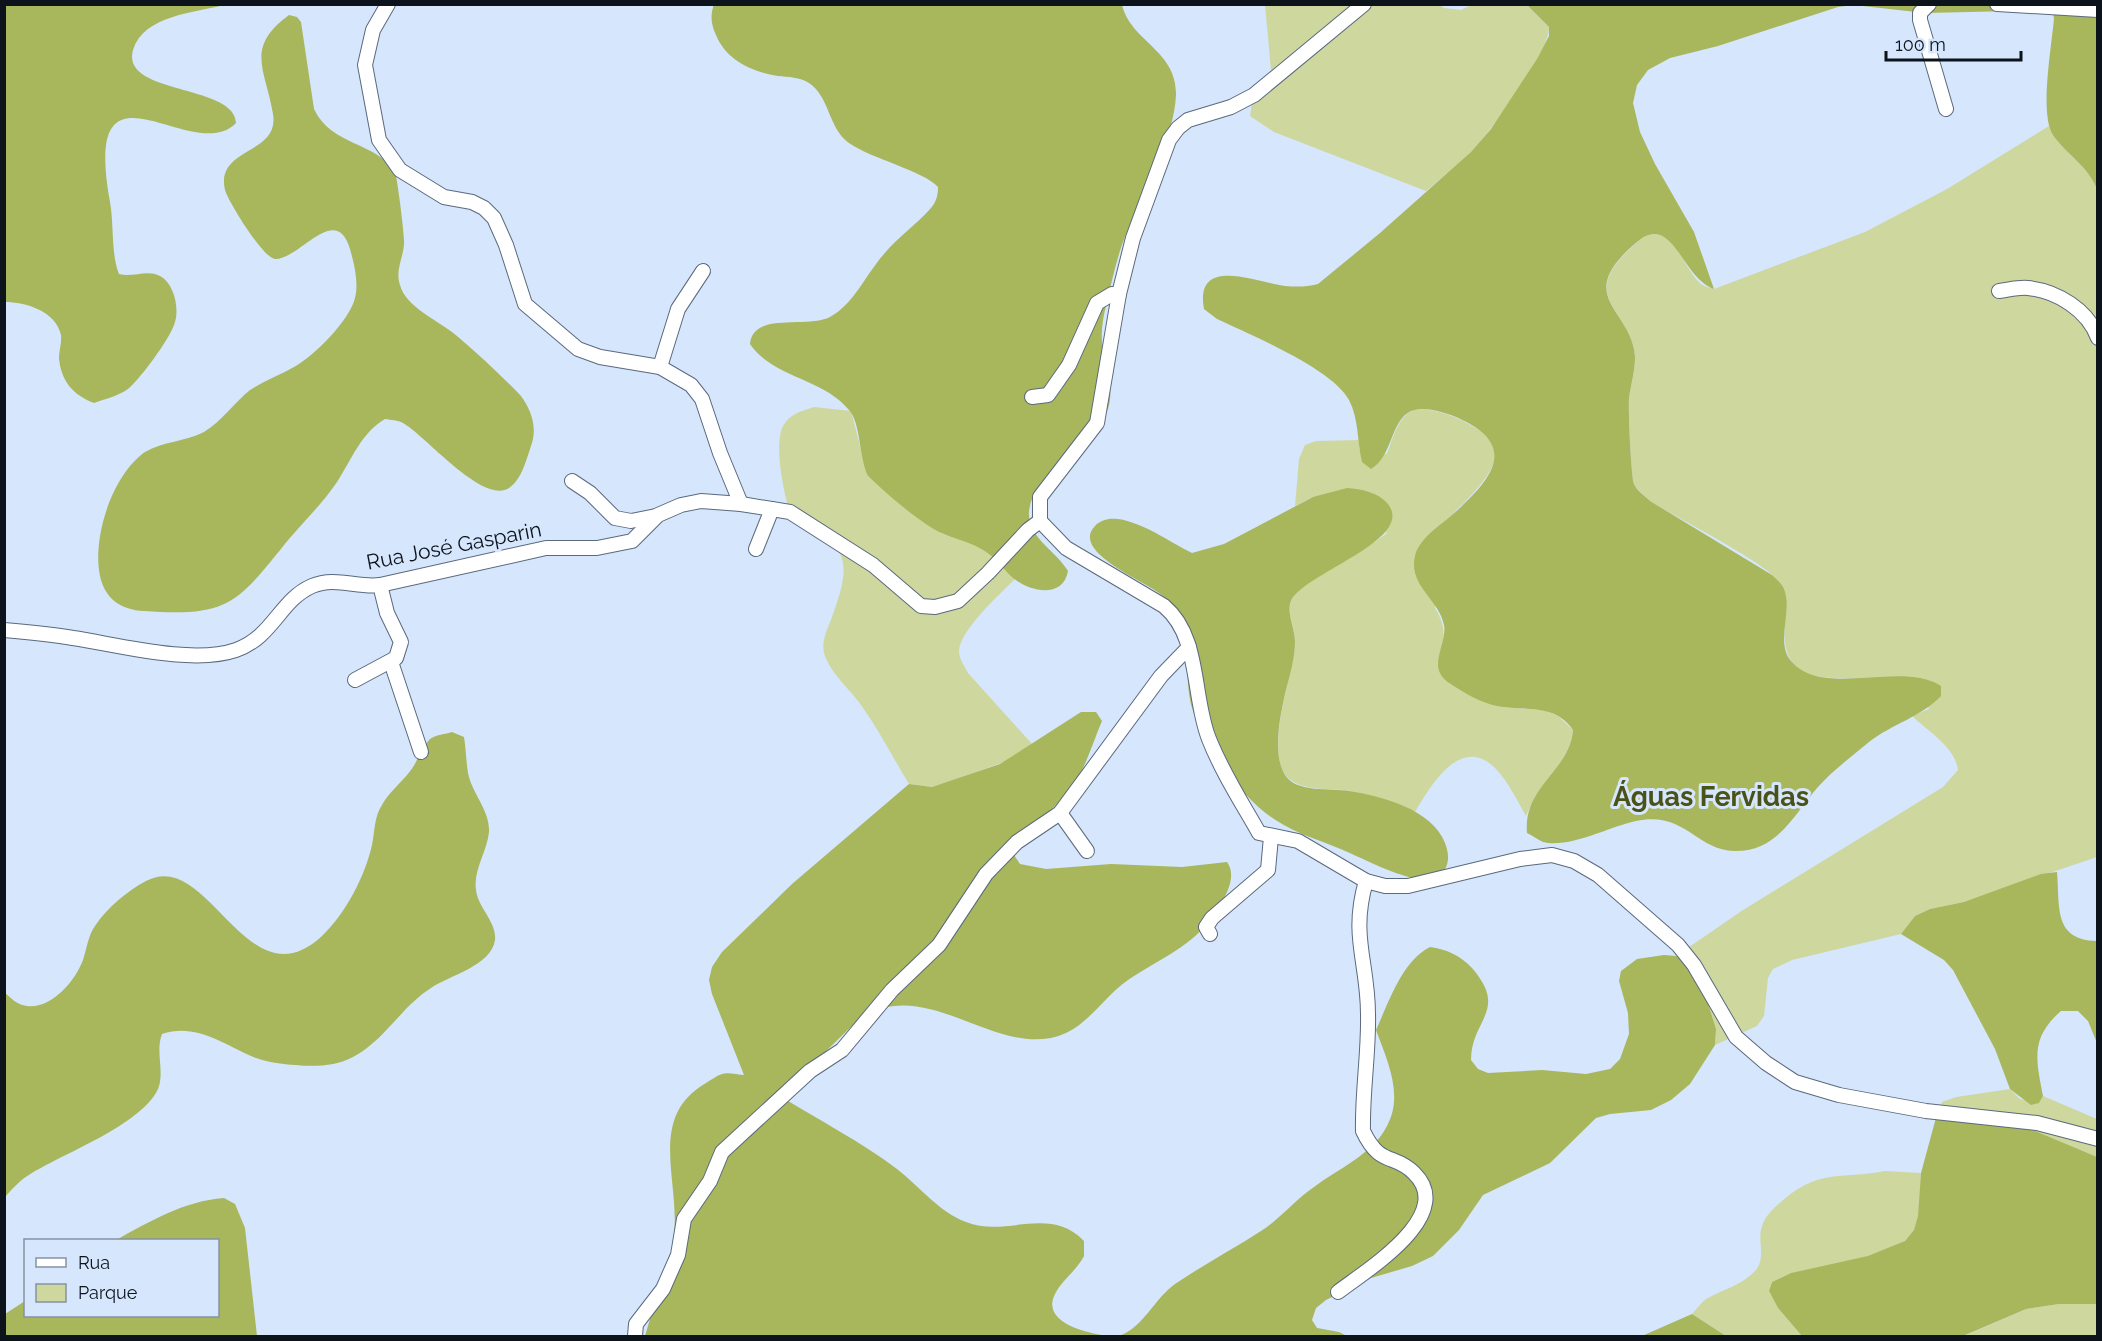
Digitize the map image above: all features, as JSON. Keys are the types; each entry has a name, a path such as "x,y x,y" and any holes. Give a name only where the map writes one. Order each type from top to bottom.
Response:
{"street":[{"path":"388,4 373,30 365,65 380,140 400,170 444,197 472,202 484,208 494,218 506,244 525,304 578,349 600,357 660,367 692,385 702,399 720,453 741,504"},
{"path":"1364,4 1254,95 1231,106 1188,120 1169,140 1134,238 1119,294 1097,423 1044,490 1038,508 1040,521 1066,548 1164,606 1175,615 1189,647 1209,739 1259,834 1298,841 1366,881 1385,886 1408,886 1520,859 1552,855 1574,861 1598,875 1678,945 1694,965 1736,1037 1766,1063 1795,1082 1839,1095 1926,1111 2037,1124 2097,1139"},
{"path":"1929,4 1923,8 1920,20 1946,109"},
{"path":"1998,4 2097,10"},
{"path":"660,367 678,309 702,271"},
{"path":"1999,291 2024,288 2050,294 2086,314 2097,338"},
{"path":"1032,397 1048,395 1069,364 1098,303 1112,294 1119,294"},
{"path":"572,481 590,493 615,518 632,542 658,515"},
{"path":"615,518 631,521 701,501 741,504 790,512 873,565 921,606 935,607 958,601 1028,530 1040,521"},
{"path":"756,549 772,509"},
{"name":"Rua José Gasparin","path":"4,630 74,638 101,645 213,655 237,650 260,638 298,594 313,586 331,582 346,582 366,587 546,548 597,548 632,542"},
{"path":"355,680 396,658 401,642 387,613 380,585"},
{"path":"635,1336 636,1324 663,1289 678,1255 684,1219 710,1181 722,1152 810,1071 842,1050 892,990 939,945 986,874 1017,842 1060,813 1161,676 1189,647"},
{"path":"391,662 421,752"},
{"path":"1060,813 1087,851"},
{"path":"1210,934 1206,927 1212,918 1268,870 1271,837"},
{"path":"1338,1292 1403,1240 1419,1222 1427,1204 1425,1187 1413,1171 1381,1156 1370,1146 1363,1131 1368,999 1357,932 1360,903 1366,881"}],"green space":[{"path":"714,4 1122,5 1134,28 1169,67 1176,95 1170,129 1157,165 1123,241 1104,315 1102,338 1110,390 1108,409 1096,429 1039,486 1032,499 1029,512 1030,521 1038,537 1068,571 1060,586 1045,590 1028,587 1013,578 983,550 938,531 907,510 868,476 856,423 849,410 826,391 772,364 750,344 753,334 771,324 820,320 838,311 853,297 889,248 931,208 938,193 938,187 921,176 849,143 837,129 821,96 809,83 798,78 759,71 733,58 720,44 714,31 712,16"},
{"path":"1439,4 1444,8 1461,10 1471,5 1527,5 1549,27 1547,39 1530,72 1492,127 1467,156 1426,191 1274,132 1250,116 1252,103 1271,70 1265,5"},
{"path":"4,5 224,5 171,17 159,22 139,38 133,50 134,64 143,75 160,83 218,101 231,111 236,123 217,133 194,132 146,119 126,119 111,128 105,155 116,266 119,274 150,273 165,280 175,298 176,319 166,340 133,384 120,394 94,403 74,391 62,374 59,358 61,335 53,320 30,306 5,302"},
{"path":"1527,5 1854,5 1838,7 1718,46 1670,58 1648,70 1637,85 1633,103 1640,132 1655,164 1694,232 1714,289 1697,277 1670,242 1656,234 1645,236 1629,249 1614,266 1607,280 1607,293 1611,304 1632,341 1635,357 1629,415 1632,469 1637,489 1650,501 1772,575 1779,582 1784,589 1787,607 1784,636 1786,653 1791,661 1805,672 1842,679 1905,676 1924,679 1941,686 1941,696 1933,703 1869,742 1817,788 1792,821 1773,839 1749,850 1721,849 1679,826 1653,819 1636,821 1565,842 1543,842 1527,833 1532,803 1564,757 1573,730 1559,716 1541,710 1491,704 1479,700 1443,678 1438,662 1444,637 1444,625 1436,607 1420,584 1414,567 1415,556 1420,544 1466,502 1489,475 1494,462 1494,449 1487,437 1473,426 1451,415 1431,410 1411,411 1399,422 1384,456 1371,469 1362,462 1355,415 1349,400 1340,388 1309,365 1217,319 1204,309 1204,292 1209,282 1218,277 1245,277 1289,286 1318,284 1380,233 1471,152 1491,129 1537,59 1549,36 1549,27"},
{"path":"1854,5 2097,5 2097,189 2083,167 2053,135 2049,125 2047,96 2054,18 2052,10 1925,13"},
{"path":"289,15 297,17 301,22 314,109 322,121 342,137 377,155 395,172 404,239 398,274 403,293 424,314 450,330 465,343 521,396 532,418 534,430 532,443 524,468 517,480 509,488 498,491 485,487 470,478 403,423 385,419 363,439 326,497 243,591 214,608 196,611 144,611 128,608 115,602 106,591 102,584 98,561 102,526 107,508 114,491 133,462 152,448 204,432 217,423 250,390 302,362 339,327 355,298 354,267 344,236 336,230 326,231 285,257 275,259 255,240 225,190 224,176 229,166 258,145 273,127 273,114 263,72 262,49 275,27"},
{"path":"2049,126 2059,143 2087,172 2097,189 2097,857 1964,902 1930,909 1915,916 1901,934 1792,960 1773,969 1768,978 1764,1016 1757,1026 1715,1045 1716,1029 1691,967 1676,956 1743,910 1943,787 1958,770 1952,754 1912,716 1929,709 1916,677 1841,678 1803,672 1793,663 1787,651 1784,632 1785,603 1774,577 1736,550 1650,501 1635,486 1630,442 1629,398 1635,357 1632,341 1611,304 1607,292 1608,280 1615,266 1635,244 1645,236 1657,234 1670,241 1701,284 1714,289 1865,232 1947,189"},
{"path":"814,407 851,411 868,476 943,534 970,542 988,553 1015,579 973,623 961,642 959,651 968,673 1033,745 1012,759 932,787 909,784 868,715 827,660 823,644 840,594 843,562 839,551 831,542 788,506 779,454 780,434 783,426 796,414"},
{"path":"1416,409 1456,417 1477,429 1488,438 1494,447 1495,456 1487,476 1454,513 1449,528 1435,608 1442,623 1444,636 1438,665 1502,707 1545,710 1558,716 1573,730 1571,742 1560,764 1538,794 1526,816 1500,773 1482,759 1470,757 1459,760 1448,767 1429,789 1415,812 1358,793 1298,784 1283,771 1278,736 1294,655 1295,636 1290,616 1291,601 1307,584 1387,533 1313,497 1295,506 1299,459 1305,445 1316,441 1360,440 1359,449 1387,454 1400,422"},
{"path":"1347,488 1363,490 1384,500 1388,504 1392,517 1386,530 1373,543 1300,590 1291,601 1295,648 1279,724 1278,746 1281,766 1290,781 1297,785 1376,796 1404,806 1429,821 1445,843 1448,854 1446,867 1438,880 1416,878 1394,872 1302,834 1274,819 1250,799 1226,771 1193,711 1188,687 1184,636 1174,610 1159,593 1100,555 1092,545 1090,536 1095,526 1104,520 1116,519 1143,527 1192,553 1224,544 1313,497"},
{"path":"1081,712 1096,712 1102,721 1082,770 1074,785 1059,803 1024,835 1014,855 1020,864 1046,869 1111,864 1182,867 1227,862 1230,869 1230,885 1208,922 1191,940 1120,986 1083,1022 1066,1033 1041,1039 1016,1037 939,1012 913,1006 887,1007 861,1017 780,1096 883,1159 938,1206 956,1218 981,1226 1042,1223 1071,1231 1084,1241 1084,1256 1055,1294 1052,1304 1054,1313 1069,1325 1090,1333 1109,1336 645,1336 665,1273 674,1235 675,1214 670,1151 677,1113 688,1097 716,1077 724,1073 744,1075 712,994 709,980 712,967 722,952 792,884 909,784 932,787 1000,764"},
{"path":"452,732 464,737 470,781 489,824 488,839 476,875 477,897 495,933 492,949 486,957 469,969 431,988 411,1004 374,1042 353,1057 340,1062 311,1066 279,1063 256,1058 219,1040 197,1033 174,1031 162,1034 159,1048 160,1082 149,1102 120,1126 28,1175 5,1197 4,992 17,1003 27,1006 36,1006 54,998 68,985 79,968 89,938 105,913 139,885 146,881 169,876 190,885 250,940 272,952 295,952 322,936 347,905 365,869 377,814 385,800 411,770 430,739"},
{"path":"2057,872 2059,909 2066,928 2073,935 2097,941 2097,1043 2088,1021 2078,1011 2061,1011 2044,1030 2040,1040 2037,1060 2043,1096 2039,1103 2031,1105 2010,1089 1995,1049 1953,970 1944,960 1901,934 1915,916 1930,909 1964,902 2041,874"},
{"path":"1430,947 1442,949 1463,960 1483,983 1488,1005 1476,1034 1471,1060 1478,1069 1488,1073 1542,1070 1586,1074 1610,1069 1620,1059 1629,1034 1628,1013 1619,981 1621,971 1637,959 1664,955 1676,956 1691,967 1702,985 1716,1029 1715,1045 1690,1084 1671,1100 1651,1110 1610,1114 1596,1118 1550,1163 1483,1195 1459,1230 1433,1256 1412,1266 1371,1278 1326,1300 1316,1308 1312,1320 1317,1328 1339,1332 1347,1336 1119,1336 1135,1327 1175,1284 1268,1226 1307,1192 1364,1153 1381,1136 1392,1114 1394,1090 1389,1065 1376,1030 1404,972 1420,953"},
{"path":"2010,1089 2020,1099 2039,1103 2043,1096 2097,1119 2097,1157 1937,1114 1942,1102 1956,1097"},
{"path":"1937,1114 2035,1131 2097,1157 2097,1304 2059,1304 2026,1309 1963,1336 1802,1336 1778,1308 1769,1291 1772,1282 1791,1273 1868,1256 1905,1241 1914,1230 1918,1216 1921,1173"},
{"path":"1885,1171 1921,1173 1919,1208 1915,1228 1908,1238 1895,1247 1860,1259 1793,1273 1772,1282 1769,1291 1778,1308 1802,1336 1726,1336 1692,1314 1706,1299 1740,1283 1756,1270 1761,1254 1763,1222 1782,1201 1819,1179"},
{"path":"224,1198 235,1204 245,1228 257,1336 5,1336 5,1314 24,1302 24,1317 219,1317 219,1239 118,1239 155,1219 195,1203"},
{"path":"2059,1304 2097,1304 2097,1336 1964,1336 2026,1309"},
{"path":"1692,1314 1726,1336 1642,1336"}],"district":[{"name":"Águas Fervidas","path":"1711,797"}]}
